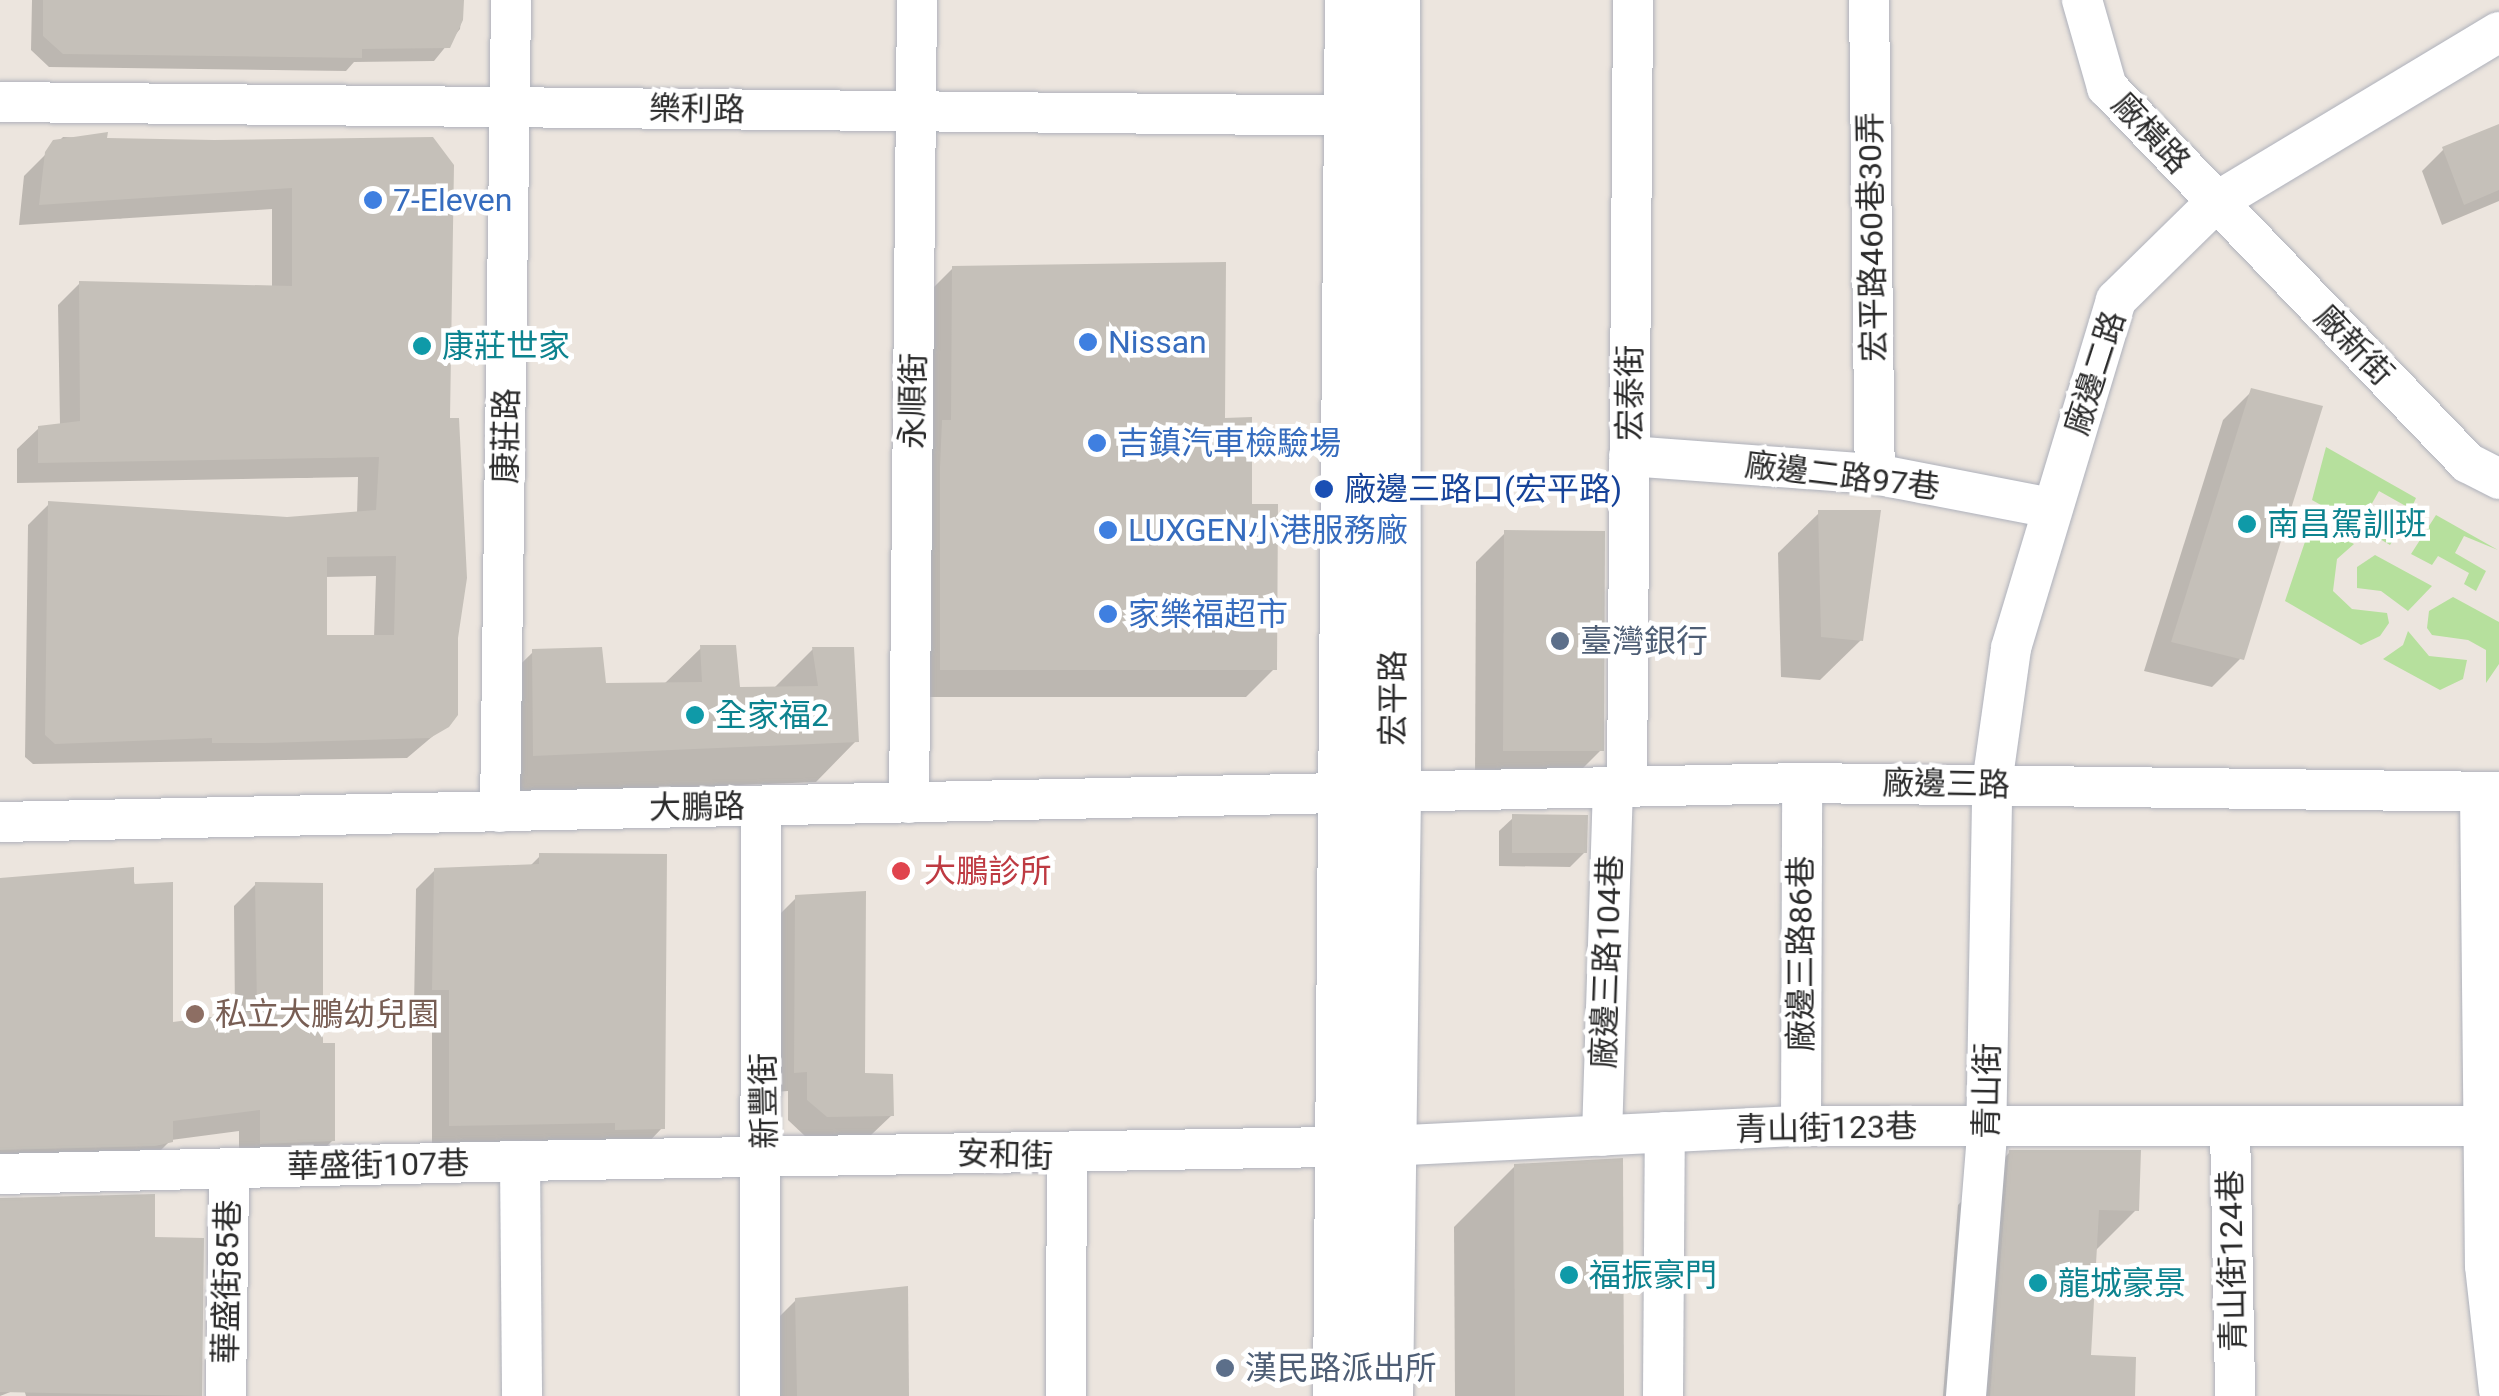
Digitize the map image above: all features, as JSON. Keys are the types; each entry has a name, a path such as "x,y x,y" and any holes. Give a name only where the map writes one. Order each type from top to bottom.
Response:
{"street":[{"name":"康莊路","path":"500,812 511,0"},
{"name":"永順街","path":"910,803 917,0"},
{"name":"宏平路","path":"1352,0 1374,116"},
{"name":"宏平路","path":"1340,1396 1364,1146 1371,793 1374,116 1392,0"},
{"name":"宏泰街","path":"1620,787 1630,456 1633,0"},
{"name":"宏平路460巷30弄","path":"1868,0 1875,474"},
{"name":"廠橫路","path":"2082,0 2108,87 2216,202"},
{"name":"廠邊二路","path":"1992,784 2011,648 2116,300 2216,202 2499,32"},
{"name":"樂利路","path":"0,102 1374,116"},
{"name":"廠新街","path":"2216,202 2468,463 2499,479"},
{"name":"廠邊二路97巷","path":"1630,456 1875,474 2052,508"},
{"name":"廠邊三路","path":"1371,793 1802,783 2490,792"},
{"name":"廠邊三路86巷","path":"1801,1126 1802,783"},
{"name":"青山街","path":"1966,1396 1987,1127 1992,784"},
{"name":"廠邊三路104巷","path":"1602,1136 1620,787"},
{"path":"2490,792 2484,1266 2499,1390"},
{"name":"大鵬路","path":"0,822 1371,793"},
{"name":"新豐街","path":"760,806 765,1154 760,1396"},
{"name":"青山街123巷","path":"1067,1152 1364,1146 1801,1126 1987,1127"},
{"name":"青山街124巷","path":"2230,1126 2235,1396"},
{"name":"青山街124巷","path":"1987,1127 2483,1126"},
{"path":"1663,1396 1665,1132"},
{"name":"宏平路","path":"1364,1146 1385,1396"},
{"name":"安和街","path":"520,1161 1067,1152 1066,1396"},
{"path":"520,1161 522,1396"},
{"name":"華盛街107巷","path":"0,1174 520,1161"},
{"name":"華盛街85巷","path":"226,1396 229,1168"}],"green space":[{"path":"2326,447 2416,498 2411,509 2379,491 2370,507 2401,526 2390,545 2375,536 2381,524 2351,507 2344,518 2312,500"},
{"path":"2436,515 2498,550 2464,536 2455,553 2486,571 2476,591 2464,584 2469,573 2438,556 2432,565 2411,554"},
{"path":"2312,521 2354,544 2337,559 2333,591 2352,609 2387,613 2389,623 2380,636 2361,645 2285,601"},
{"path":"2375,555 2432,586 2408,611 2381,591 2357,588 2357,567"},
{"path":"2453,597 2499,622 2499,664 2486,683 2486,650 2468,640 2432,635 2427,628 2429,611"},
{"path":"2408,631 2429,656 2467,660 2463,679 2440,690 2383,659 2403,645"}],"building":[{"path":"43,0 464,0 463,20 450,48 362,49 362,58 63,54 43,36"},
{"path":"2499,124 2499,190 2464,205 2442,147"},
{"path":"108,132 107,138 214,140 433,137 454,165 450,418 459,418 467,578 458,638 458,715 449,727 430,738 265,743 212,743 212,738 55,744 45,735 48,501 287,517 376,510 379,457 38,463 38,426 80,421 79,281 292,286 292,188 39,205 45,152 53,140","holes":["396,556 394,635 327,635 327,557"]},
{"path":"1226,262 1225,418 1252,417 1252,504 1278,504 1277,670 940,670 940,467 942,420 951,420 952,266"},
{"name":"南昌駕訓班","path":"2251,388 2323,406 2244,660 2171,642"},
{"path":"1818,510 1881,510 1863,641 1821,637"},
{"name":"臺灣銀行","path":"1504,530 1605,531 1604,751 1503,751"},
{"name":"全家福2","path":"700,645 736,645 740,687 818,686 812,647 854,647 859,742 533,756 532,649 602,647 606,683 702,682"},
{"path":"1512,814 1588,815 1587,853 1512,853"},
{"path":"539,853 667,854 665,1129 615,1130 615,1123 449,1126 449,990 432,990 434,868 539,864"},
{"path":"134,867 134,884 173,882 173,1022 257,1011 255,882 323,883 323,1043 335,1043 335,1141 260,1144 260,1110 173,1121 173,1142 155,1146 0,1150 0,878"},
{"path":"866,891 865,1073 893,1074 894,1116 827,1117 807,1100 807,1072 794,1073 795,895"},
{"name":"龍城豪景","path":"2009,1150 2141,1150 2139,1211 2099,1210 2091,1355 2136,1357 2135,1396 1990,1396"},
{"name":"福振豪門","path":"1623,1158 1624,1396 1515,1396 1514,1164"},
{"path":"155,1194 155,1237 204,1238 202,1396 0,1392 0,1198"},
{"path":"908,1286 909,1396 797,1396 795,1298"}],"place":[{"name":"7-Eleven","path":"373,200"},
{"name":"Nissan","path":"1088,342"},
{"name":"康莊世家","path":"422,346"},
{"name":"吉鎮汽車檢驗場","path":"1097,443"},
{"name":"廠邊三路口(宏平路)","path":"1324,489"},
{"name":"南昌駕訓班","path":"2247,524"},
{"name":"LUXGEN小港服務廠","path":"1108,530"},
{"name":"家樂福超市","path":"1108,614"},
{"name":"臺灣銀行","path":"1560,641"},
{"name":"全家福2","path":"695,715"},
{"name":"大鵬診所","path":"901,871"},
{"name":"私立大鵬幼兒園","path":"195,1014"},
{"name":"福振豪門","path":"1569,1275"},
{"name":"龍城豪景","path":"2038,1283"},
{"name":"漢民路派出所","path":"1225,1368"}]}
